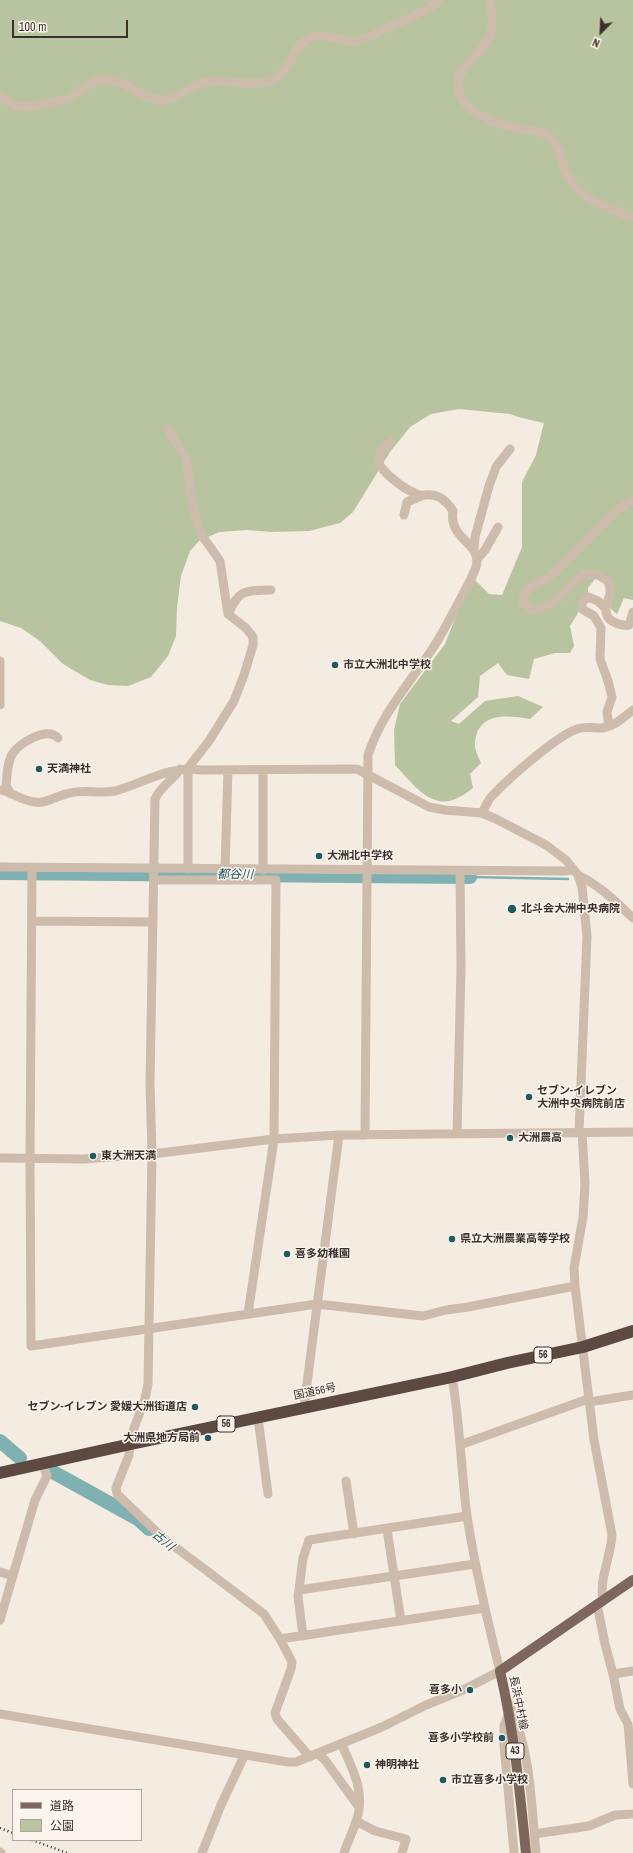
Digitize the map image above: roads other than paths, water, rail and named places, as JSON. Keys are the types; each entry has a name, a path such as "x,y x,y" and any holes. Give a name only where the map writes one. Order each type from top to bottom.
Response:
{"highway":[{"name":"国道56号","path":"0,1473 452,1377 507,1363 583,1347 633,1331"}],"main road":[{"name":"長浜中村線","path":"526,1853 529,1833 510,1749 509,1711 500,1671 633,1580"}],"street":[{"path":"0,96 20,106 63,101 75,95 90,84 98,80 106,79 117,82 153,99 162,100 172,99 205,82 215,80 260,83 274,79 284,71 302,42 313,37 332,37 356,41 431,8 440,0"},
{"path":"490,0 493,21 491,33 485,46 462,72 457,81 459,91 466,103 484,118 500,124 538,131 545,134 554,142 560,152 568,176 575,187 585,196 599,204 633,217"},
{"path":"168,429 186,458 193,508 202,534 220,561 228,614 250,632 253,637 253,645 234,701 208,742 184,769 158,793 155,799 150,1084 152,1154 148,1384 145,1399 131,1436 129,1455 116,1488 117,1494 162,1538 264,1614 280,1639 292,1662 291,1669 275,1713 277,1719 314,1756 325,1760 359,1807"},
{"path":"390,441 381,450 379,465 388,475 402,486 421,496"},
{"path":"365,1135 368,755 374,736 390,707 433,648 447,625 471,578 477,559 474,549 475,537 489,486 496,467 510,449"},
{"path":"404,515 406,502 421,496 431,494 445,500 454,511 452,520 456,530 474,549"},
{"path":"606,609 611,591 608,581 598,575 584,574 577,578 554,604 540,610 530,610 523,602 524,594 530,587 550,578 616,511 633,500"},
{"path":"477,559 485,550 498,527"},
{"path":"228,614 234,599 246,590 271,590"},
{"path":"609,726 607,712 612,697 600,660 601,628 594,616 582,609 582,602 588,598 598,601 606,609 608,616 613,622 622,626 629,625 633,612"},
{"path":"0,661 0,705"},
{"path":"482,813 490,798 519,771 560,738 578,729 589,726 602,728 609,726 633,710"},
{"path":"11,794 6,786 12,754 21,744 40,734 51,733 58,738"},
{"path":"184,769 188,869"},
{"path":"0,790 35,802 49,802 67,793 80,791 101,793 116,790 184,769 357,769 429,806 445,810 482,813 546,845 566,860 576,872 582,887 587,936 580,1132 586,1184 583,1217 574,1268 575,1286 589,1400 612,1535 612,1546 601,1590 600,1602 605,1644 620,1709 628,1724 633,1784"},
{"path":"225,869 228,770"},
{"path":"263,770 263,870"},
{"path":"0,868 32,872 276,875 460,876 563,871 576,872 590,880 616,901 633,918"},
{"path":"154,874 188,869 225,869 263,870 276,875"},
{"path":"32,872 30,1159 31,1346 317,1304 423,1316 446,1310 575,1286"},
{"path":"248,1314 274,1139 276,875"},
{"path":"458,1134 461,968 460,876"},
{"path":"32,921 153,922"},
{"path":"0,1158 84,1159 152,1154 274,1139 339,1135 633,1132"},
{"path":"304,1408 339,1135"},
{"path":"0,1714 244,1756 296,1762 342,1745 500,1671 475,1564 467,1516 452,1377"},
{"path":"460,1445 589,1400 633,1395"},
{"path":"258,1418 268,1494"},
{"path":"0,1620 36,1500 47,1476 43,1465"},
{"path":"346,1481 354,1534"},
{"path":"303,1636 298,1596 303,1558 309,1540 467,1516"},
{"path":"387,1529 401,1622"},
{"path":"299,1590 475,1564"},
{"path":"0,1572 13,1576"},
{"path":"280,1639 401,1622 485,1608"},
{"path":"613,1674 633,1671"},
{"path":"506,1697 516,1718 525,1750 529,1833 536,1853"},
{"path":"342,1745 360,1790 356,1821 344,1853"},
{"path":"514,1853 510,1749 525,1750"},
{"path":"202,1853 244,1756"},
{"path":"529,1833 589,1826 615,1815 633,1814"},
{"path":"356,1821 375,1831 406,1839 402,1853"}],"waterway":[{"name":"都谷川","path":"0,873 470,877"},
{"path":"470,877 568,879"},
{"name":"古川","path":"0,1441 20,1458"},
{"name":"古川","path":"53,1472 138,1519 149,1529"}],"railway":[{"path":"0,1828 12,1833"},
{"path":"35,1841 67,1853"}],"place":[{"name":"市立大洲北中学校","path":"335,665"},
{"name":"天満神社","path":"39,769"},
{"name":"大洲北中学校","path":"319,856"},
{"name":"北斗会大洲中央病院","path":"512,909"},
{"name":"セブン-イレブン 大洲中央病院前店","path":"529,1097"},
{"name":"大洲農高","path":"510,1138"},
{"name":"東大洲天満","path":"93,1156"},
{"name":"県立大洲農業高等学校","path":"452,1239"},
{"name":"喜多幼稚園","path":"287,1254"},
{"name":"セブン-イレブン 愛媛大洲街道店","path":"195,1407"},
{"name":"大洲県地方局前","path":"208,1438"},
{"name":"喜多小","path":"470,1690"},
{"name":"喜多小学校前","path":"502,1738"},
{"name":"神明神社","path":"367,1765"},
{"name":"市立喜多小学校","path":"443,1780"}]}
